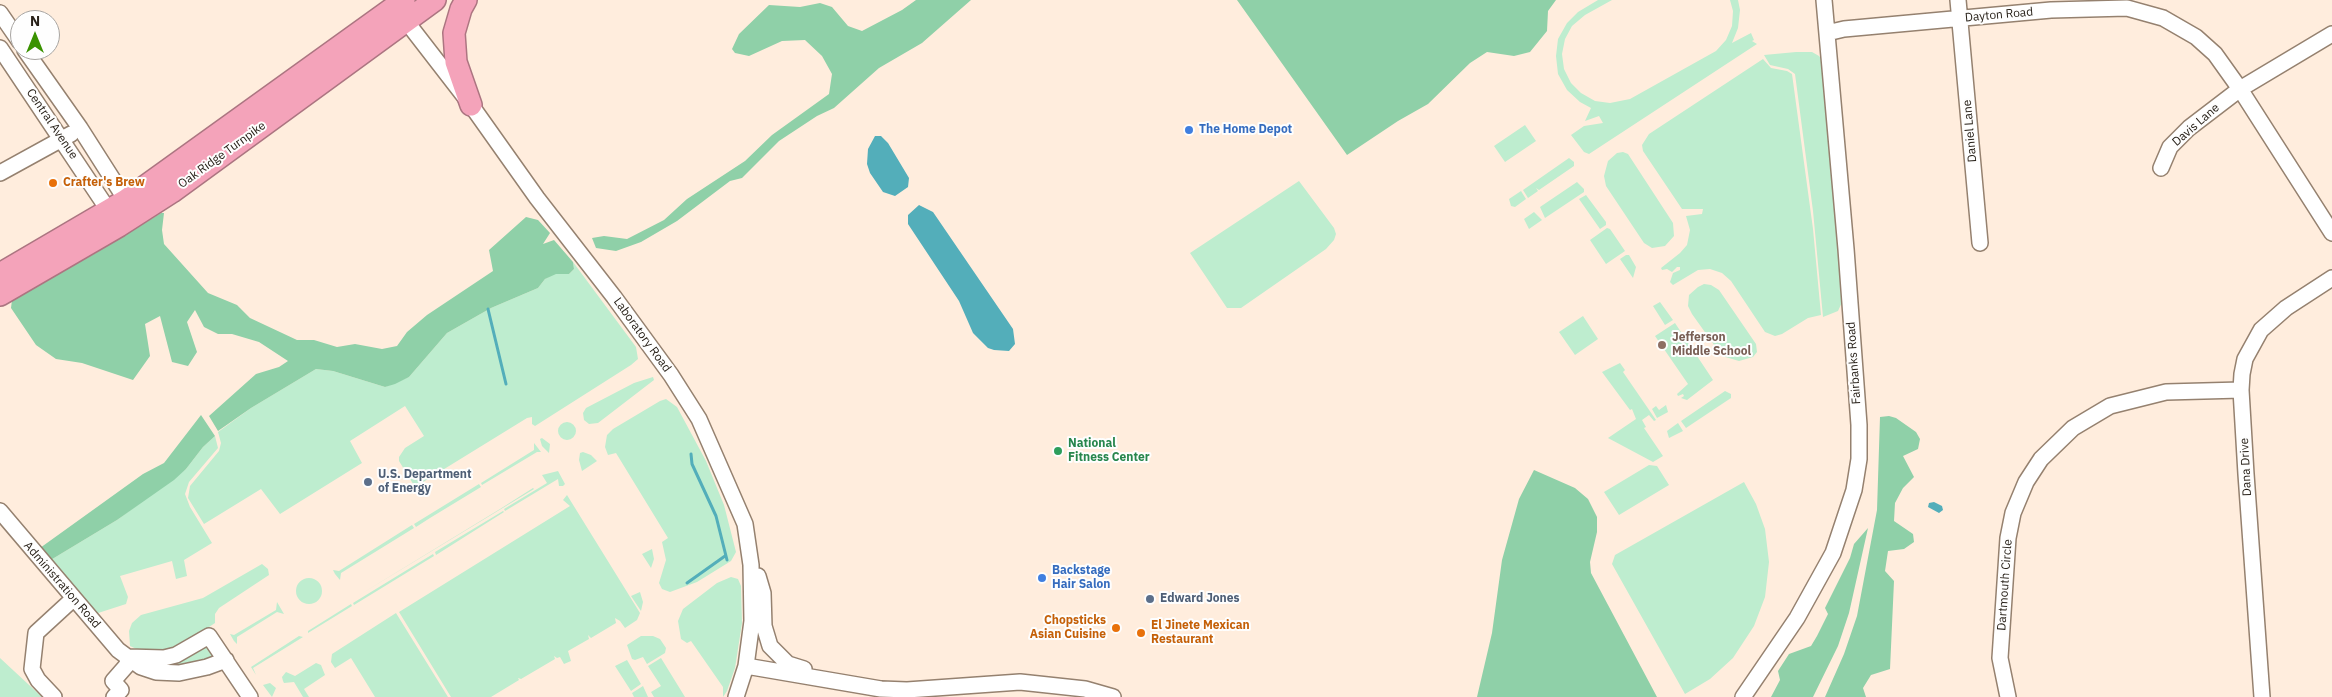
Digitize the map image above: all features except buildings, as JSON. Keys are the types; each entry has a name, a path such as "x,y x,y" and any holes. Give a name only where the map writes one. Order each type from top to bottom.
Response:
{"highway":[{"name":"Oak Ridge Turnpike","path":"0,274 123,213 172,192 399,7 435,0"},
{"path":"466,0 461,9 454,33 456,62 471,105"},
{"name":"Oak Ridge Turnpike","path":"0,295 123,213"}],"street":[{"name":"Fairbanks Road","path":"1743,697 1797,618 1833,552 1854,490 1859,459 1859,425 1847,267 1824,0"},
{"name":"Daniel Lane","path":"1958,0 1980,243"},
{"name":"Laboratory Road","path":"399,7 537,198 643,336 699,419 745,524 751,565 753,599 746,666 736,697"},
{"name":"Dayton Road","path":"1827,33 1844,29 2051,10 2128,8 2163,18 2196,37 2215,54 2240,89 2332,233"},
{"path":"0,13 10,28"},
{"name":"Davis Lane","path":"2161,168 2170,148 2189,128 2240,89 2332,34"},
{"name":"Central Avenue","path":"0,48 63,140 123,213"},
{"name":"Central Avenue","path":"32,60 80,128 123,213"},
{"path":"20,77 35,65"},
{"path":"0,173 63,140 80,128"},
{"name":"Dana Drive","path":"2262,697 2257,658 2241,390 2245,359 2262,330 2286,308 2332,278"},
{"name":"Dartmouth Circle","path":"2008,697 2000,658 2008,538 2016,505 2026,482 2041,458 2073,428 2110,406 2166,392 2241,390"},
{"name":"Administration Road","path":"0,511 118,650 141,667 156,672 173,674 189,672 226,660"},
{"path":"751,565 758,576 763,592 764,626 766,636 774,652 794,667 853,680 865,687"},
{"path":"54,697 38,680 32,669 36,633 74,599"},
{"path":"117,694 113,681 127,665 128,656 164,658 176,655 209,636 250,697"},
{"path":"746,666 865,687 907,690 1020,682 1085,689 1113,697"}],"green space":[{"path":"916,0 971,0 922,43 879,68 834,108 817,116 779,141 742,178 730,181 677,221 641,242 616,251 596,248 592,238 604,236 627,239 664,220 687,199 745,161 772,135 829,94 832,74 822,56 805,40 782,41 749,56 735,53 732,49 739,34 769,5 800,7 820,3 832,7 848,26 862,31 902,10"},
{"path":"1237,0 1556,0 1548,11 1547,31 1530,52 1514,56 1487,52 1470,63 1428,104 1398,121 1347,155"},
{"path":"1598,0 1612,0 1585,15 1572,26 1565,39 1562,54 1564,69 1571,83 1581,93 1595,101 1610,103 1630,99 1716,51 1726,40 1732,26 1733,11 1730,0 1738,0 1740,10 1738,28 1732,43 1751,33 1754,40 1752,41 1757,44 1589,154 1584,152 1571,135 1584,126 1603,123 1599,116 1585,121 1591,108 1580,102 1567,90 1558,74 1556,56 1558,39 1567,23 1578,12"},
{"path":"1812,52 1823,61 1843,300 1838,311 1823,317 1813,211 1795,74 1788,69 1770,65 1764,55"},
{"path":"1763,59 1771,68 1787,71 1792,74 1813,229 1821,315 1808,318 1782,334 1775,336 1765,332 1731,281 1722,273 1710,269 1698,270 1673,285 1670,282 1673,273 1680,270 1680,267 1677,267 1672,272 1667,269 1662,270 1661,268 1687,245 1690,230 1686,216 1702,214 1703,209 1682,209 1643,151 1642,145 1649,134"},
{"path":"1525,125 1536,141 1505,162 1494,146"},
{"path":"1623,152 1628,154 1673,223 1674,236 1665,246 1652,248 1644,243 1606,186 1604,176 1608,161 1617,153"},
{"path":"1569,158 1574,162 1574,166 1539,190 1536,188 1538,191 1528,198 1523,190"},
{"path":"1299,181 1334,228 1336,234 1334,240 1326,249 1241,308 1227,308 1190,253"},
{"path":"1577,182 1584,189 1584,192 1545,218 1540,207"},
{"path":"1521,191 1526,199 1515,207 1511,206 1509,199"},
{"path":"1586,195 1606,222 1606,225 1600,229 1579,199"},
{"path":"1534,212 1542,220 1529,229 1524,219"},
{"path":"161,213 164,213 162,230 164,244 208,293 237,305 250,318 297,340 314,340 337,347 355,344 382,349 397,346 407,332 427,315 493,271 489,250 526,217 538,220 550,233 543,244 554,240 573,262 574,269 569,274 556,274 545,279 538,288 491,308 447,333 409,377 395,384 385,387 333,371 316,369 251,408 218,431 209,416 256,374 279,367 288,361 259,342 232,334 218,334 204,327 195,310 187,322 197,352 188,366 172,362 160,316 145,324 150,356 133,380 82,363 56,359 36,345 11,308 12,300 19,294 94,254"},
{"path":"1607,228 1610,229 1625,251 1606,264 1590,240"},
{"path":"1629,255 1636,267 1633,278 1620,259"},
{"path":"573,262 636,347 638,359 631,365 535,426 532,424 532,417 527,418 415,487 399,461 399,457 405,448 424,436 405,406 350,441 362,463 280,514 261,489 204,524 188,498 190,486 219,451 221,443 218,432 251,408 316,369 333,371 385,387 409,377 447,333 491,308 538,288 545,279 556,273 569,274 574,269"},
{"path":"1704,284 1711,285 1719,290 1756,344 1757,352 1753,357 1739,361 1722,356 1692,314 1688,306 1689,295"},
{"path":"1660,302 1673,320 1665,325 1653,306"},
{"path":"1583,316 1598,339 1575,355 1559,332"},
{"path":"1675,323 1713,380 1687,400 1681,398 1684,396 1683,394 1678,396 1677,394 1688,384 1655,336"},
{"path":"1620,363 1625,370 1623,372 1656,420 1654,421 1649,415 1642,420 1646,427 1644,428 1663,456 1653,462 1608,438 1636,419 1632,409 1630,410 1602,372"},
{"path":"653,377 654,380 598,423 589,424 584,420 583,413 586,408 634,383"},
{"path":"1725,391 1731,394 1731,398 1686,428 1681,421"},
{"path":"666,399 677,407 706,461 724,505 736,552 731,561 697,582 670,592 662,589 659,583 666,560 662,542 668,538 616,453 608,455 605,447 607,435 613,429"},
{"path":"1666,405 1668,412 1657,418 1652,409 1656,406 1659,410"},
{"path":"201,415 215,436 203,447 186,469 174,480 117,520 49,561 40,548 143,474 164,463"},
{"path":"1889,416 1896,418 1916,432 1920,439 1918,449 1903,456 1914,477 1903,488 1895,503 1894,521 1913,534 1914,542 1904,549 1888,551 1885,571 1894,581 1890,669 1871,675 1863,688 1866,697 1825,697 1844,654 1857,616 1877,510 1880,417"},
{"path":"563,422 571,422 576,427 574,438 563,440 558,435 558,427"},
{"path":"1678,423 1683,431 1669,438 1667,431"},
{"path":"215,436 218,448 189,482 185,494 190,507 212,543 184,560 187,576 176,579 172,561 120,576 128,597 126,604 95,614 49,561 117,520 186,469 203,447"},
{"path":"542,438 550,444 549,453 542,446 540,439"},
{"path":"534,443 541,452 537,452 482,485 481,483 534,450"},
{"path":"583,452 591,455 597,461 582,471 579,460 580,453"},
{"path":"1649,465 1657,466 1669,485 1619,515 1604,492"},
{"path":"1534,470 1575,488 1588,499 1597,517 1597,532 1590,562 1591,573 1657,697 1477,697 1492,633 1502,560 1519,499"},
{"path":"558,471 565,484 563,486 559,486 558,479 505,511 504,509 547,483 542,475"},
{"path":"1744,482 1756,504 1765,529 1769,562 1765,597 1754,626 1733,658 1710,679 1685,694 1612,564 1615,555"},
{"path":"479,484 481,487 416,527 414,524"},
{"path":"534,489 356,597 500,509"},
{"path":"567,495 640,613 637,620 625,628 615,618 616,623 591,638 588,635 589,639 568,651 571,661 564,664 560,657 554,656 555,659 521,679 518,678 519,680 491,697 451,697 399,612 570,506 563,500"},
{"path":"504,512 436,555 435,552"},
{"path":"412,525 414,528 341,573 340,580 335,574 333,570 339,571"},
{"path":"1868,528 1849,613 1838,646 1813,697 1771,697 1780,680 1778,671 1789,654 1811,646 1817,636 1828,614 1825,608 1850,558 1854,544"},
{"path":"652,549 654,559 651,568 642,554"},
{"path":"433,554 434,556 354,605 353,603"},
{"path":"262,564 268,569 269,575 219,608 215,614 215,623 179,647 168,651 141,651 130,646 129,631 132,623 141,615 203,598"},
{"path":"731,577 738,579 741,586 742,623 735,668 723,697 723,687 691,641 687,643 681,639 678,621 683,609 717,583"},
{"path":"309,578 318,582 322,591 318,600 309,604 300,600 296,591 300,582"},
{"path":"640,592 643,602 641,611 631,596"},
{"path":"277,602 284,614 277,612 237,637 237,644 234,641 230,634 234,635 276,610"},
{"path":"351,604 352,606 308,633 308,631"},
{"path":"396,613 448,697 375,697 351,658 335,668 331,662 332,654"},
{"path":"299,636 303,637 253,668 256,675 251,667"},
{"path":"641,636 653,636 660,639 666,648 665,653 647,664 643,657 635,660 632,659 627,645"},
{"path":"207,645 214,653 211,658 182,667 161,664"},
{"path":"0,658 42,697 0,697"},
{"path":"661,658 685,697 654,697 651,692 661,686 648,666"},
{"path":"627,660 641,684 631,691 615,666"},
{"path":"316,663 321,665 325,675 304,689 309,697 303,697 294,682 284,683 282,677 286,672 295,676"},
{"path":"270,683 276,688 272,697 263,685"},
{"path":"643,686 648,697 634,697 632,693"}],"water":[{"path":"875,136 881,136 888,143 909,178 908,187 895,196 883,192 870,173 867,164 868,149"},
{"path":"919,205 933,212 1013,329 1015,344 1009,351 988,348 973,333 959,301 908,224 908,215"},
{"path":"1934,502 1942,506 1943,510 1939,513 1928,507 1929,503"}],"waterway":[{"path":"488,309 506,384"},
{"path":"691,454 692,464 716,516 727,560"},
{"path":"687,583 725,556"}],"place":[{"name":"The Home Depot","path":"1189,130"},
{"name":"Crafter's Brew","path":"53,183"},
{"name":"Jefferson Middle School","path":"1662,345"},
{"name":"National Fitness Center","path":"1058,451"},
{"name":"U.S. Department of Energy","path":"368,482"},
{"name":"Backstage Hair Salon","path":"1042,578"},
{"name":"Edward Jones","path":"1150,599"},
{"name":"Chopsticks Asian Cuisine","path":"1116,628"},
{"name":"El Jinete Mexican Restaurant","path":"1141,633"}]}
